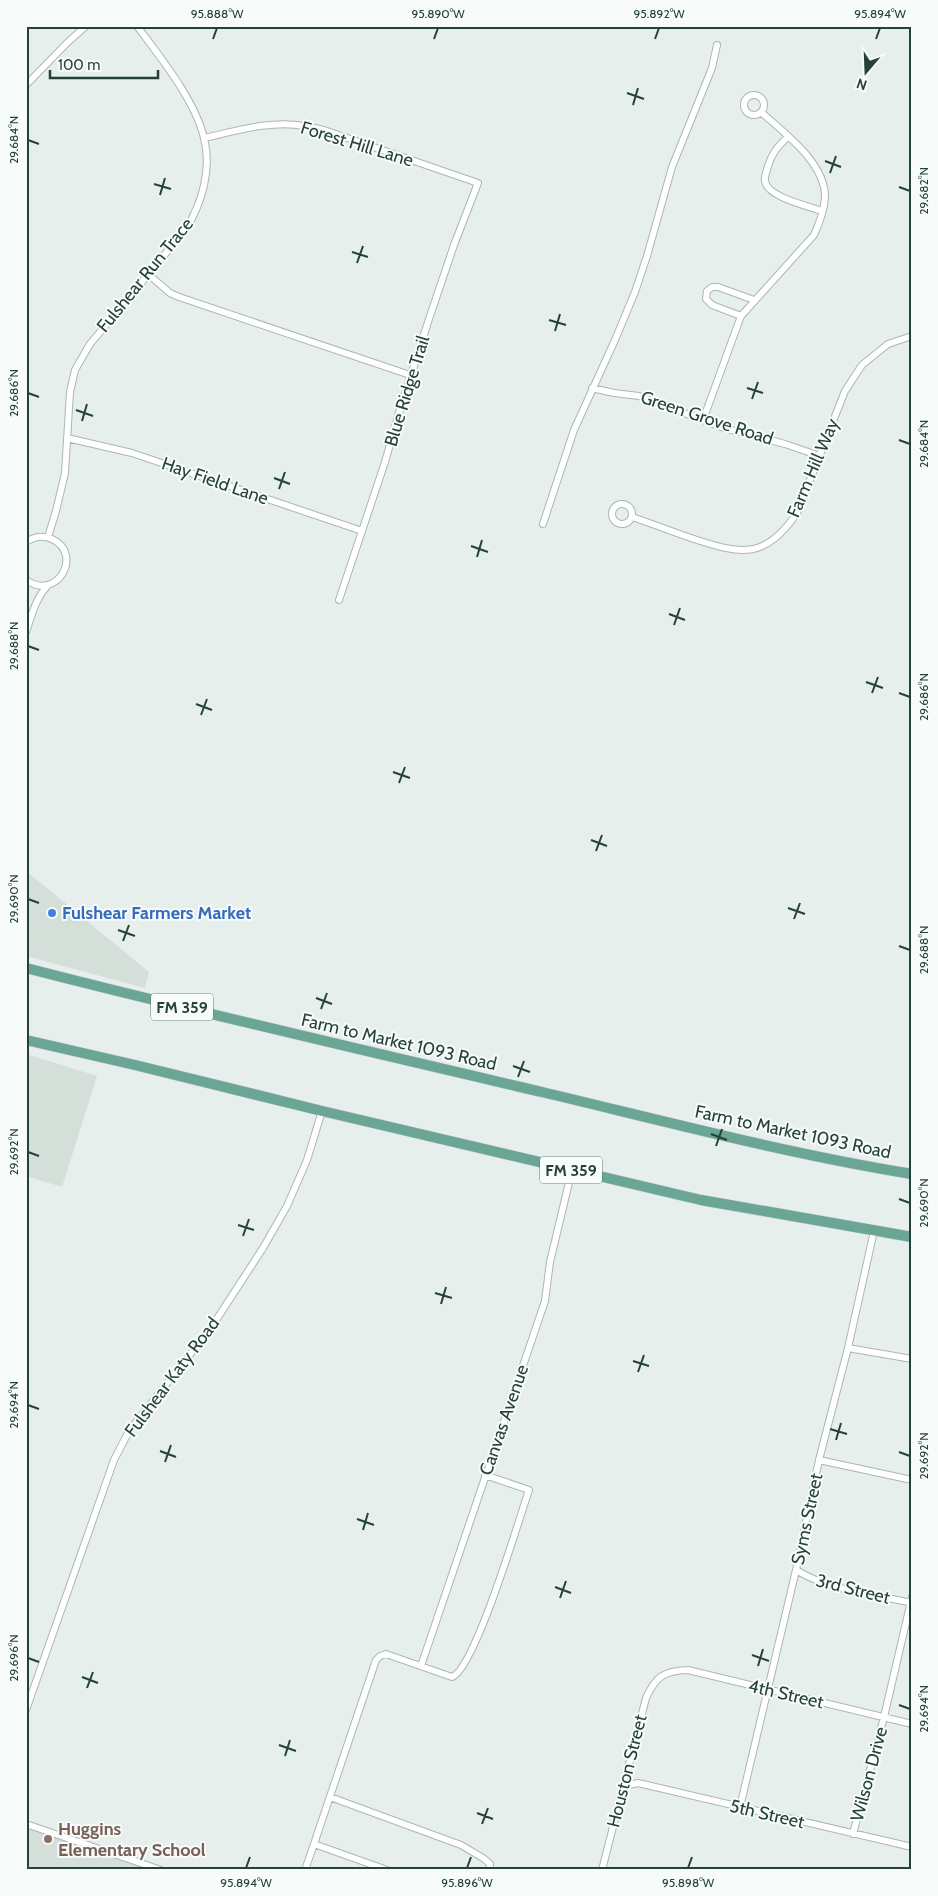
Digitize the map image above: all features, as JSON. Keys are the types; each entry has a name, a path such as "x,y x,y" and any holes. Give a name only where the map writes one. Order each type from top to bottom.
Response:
{"main road":[{"name":"Farm to Market 1093 Road","path":"26,968 157,1002 643,1116 814,1155 912,1174"},
{"name":"FM 359","path":"26,1040 701,1200 912,1237"}],"street":[{"path":"26,85 86,26"},
{"name":"Fulshear Run Trace","path":"48,537 62,488 70,392 75,370 81,357 118,310 186,230 199,205 206,172 204,138 186,96 158,54 136,26"},
{"path":"542,524 574,430 615,340 648,256 672,167 712,68 717,45"},
{"path":"703,420 741,316 807,244 816,229 825,197 819,175 805,153 762,112"},
{"name":"Forest Hill Lane","path":"204,138 260,126 304,125 478,183"},
{"path":"788,137 780,144 771,158 765,176 767,188 779,196 822,211"},
{"name":"Blue Ridge Trail","path":"339,600 385,462 410,375 454,245 478,183"},
{"path":"149,275 166,290 179,297 410,375"},
{"path":"741,316 710,304 705,296 707,290 712,287 718,287 754,300"},
{"name":"Farm Hill Way","path":"632,517 723,549 742,551 768,544 786,528 797,513 845,391 862,365 888,344 912,336"},
{"name":"Green Grove Road","path":"592,388 639,396 741,433 785,444 820,456"},
{"name":"Hay Field Lane","path":"67,438 132,453 362,531"},
{"path":"26,542 34,538 48,537 55,540 62,546 66,553 67,561 65,570 55,582 48,585 34,585 26,580"},
{"path":"26,632 39,595 48,585"},
{"name":"Fulshear Katy Road","path":"26,1710 114,1460 129,1431 211,1328 263,1248 308,1160 322,1111"},
{"name":"Canvas Avenue","path":"421,1666 545,1301 550,1262 572,1170"},
{"name":"Syms Street","path":"740,1807 796,1570 819,1460 848,1348 874,1231"},
{"path":"848,1348 912,1359"},
{"path":"819,1460 912,1480"},
{"path":"305,1870 376,1660 386,1654 452,1677 458,1675 463,1667 483,1626 529,1490 486,1475"},
{"name":"3rd Street","path":"796,1570 810,1579 830,1585 911,1601"},
{"name":"Wilson Drive","path":"854,1834 911,1601"},
{"name":"4th Street","path":"661,1676 672,1671 688,1670 912,1724"},
{"name":"Houston Street","path":"602,1870 646,1698 652,1686 661,1676"},
{"name":"5th Street","path":"623,1786 638,1783 912,1847"},
{"path":"330,1797 461,1845 490,1864 489,1870"},
{"path":"26,1824 161,1870"},
{"path":"314,1844 387,1870"}],"shaded area":[{"name":"Fulshear Farmers Market","path":"26,871 149,972 145,988 26,956"},
{"path":"26,1054 97,1076 62,1187 26,1176"},
{"name":"Huggins Elementary School","path":"26,1824 161,1870 26,1870"}],"place":[{"name":"Fulshear Farmers Market","path":"52,913"},
{"name":"Huggins Elementary School","path":"48,1839"}]}
